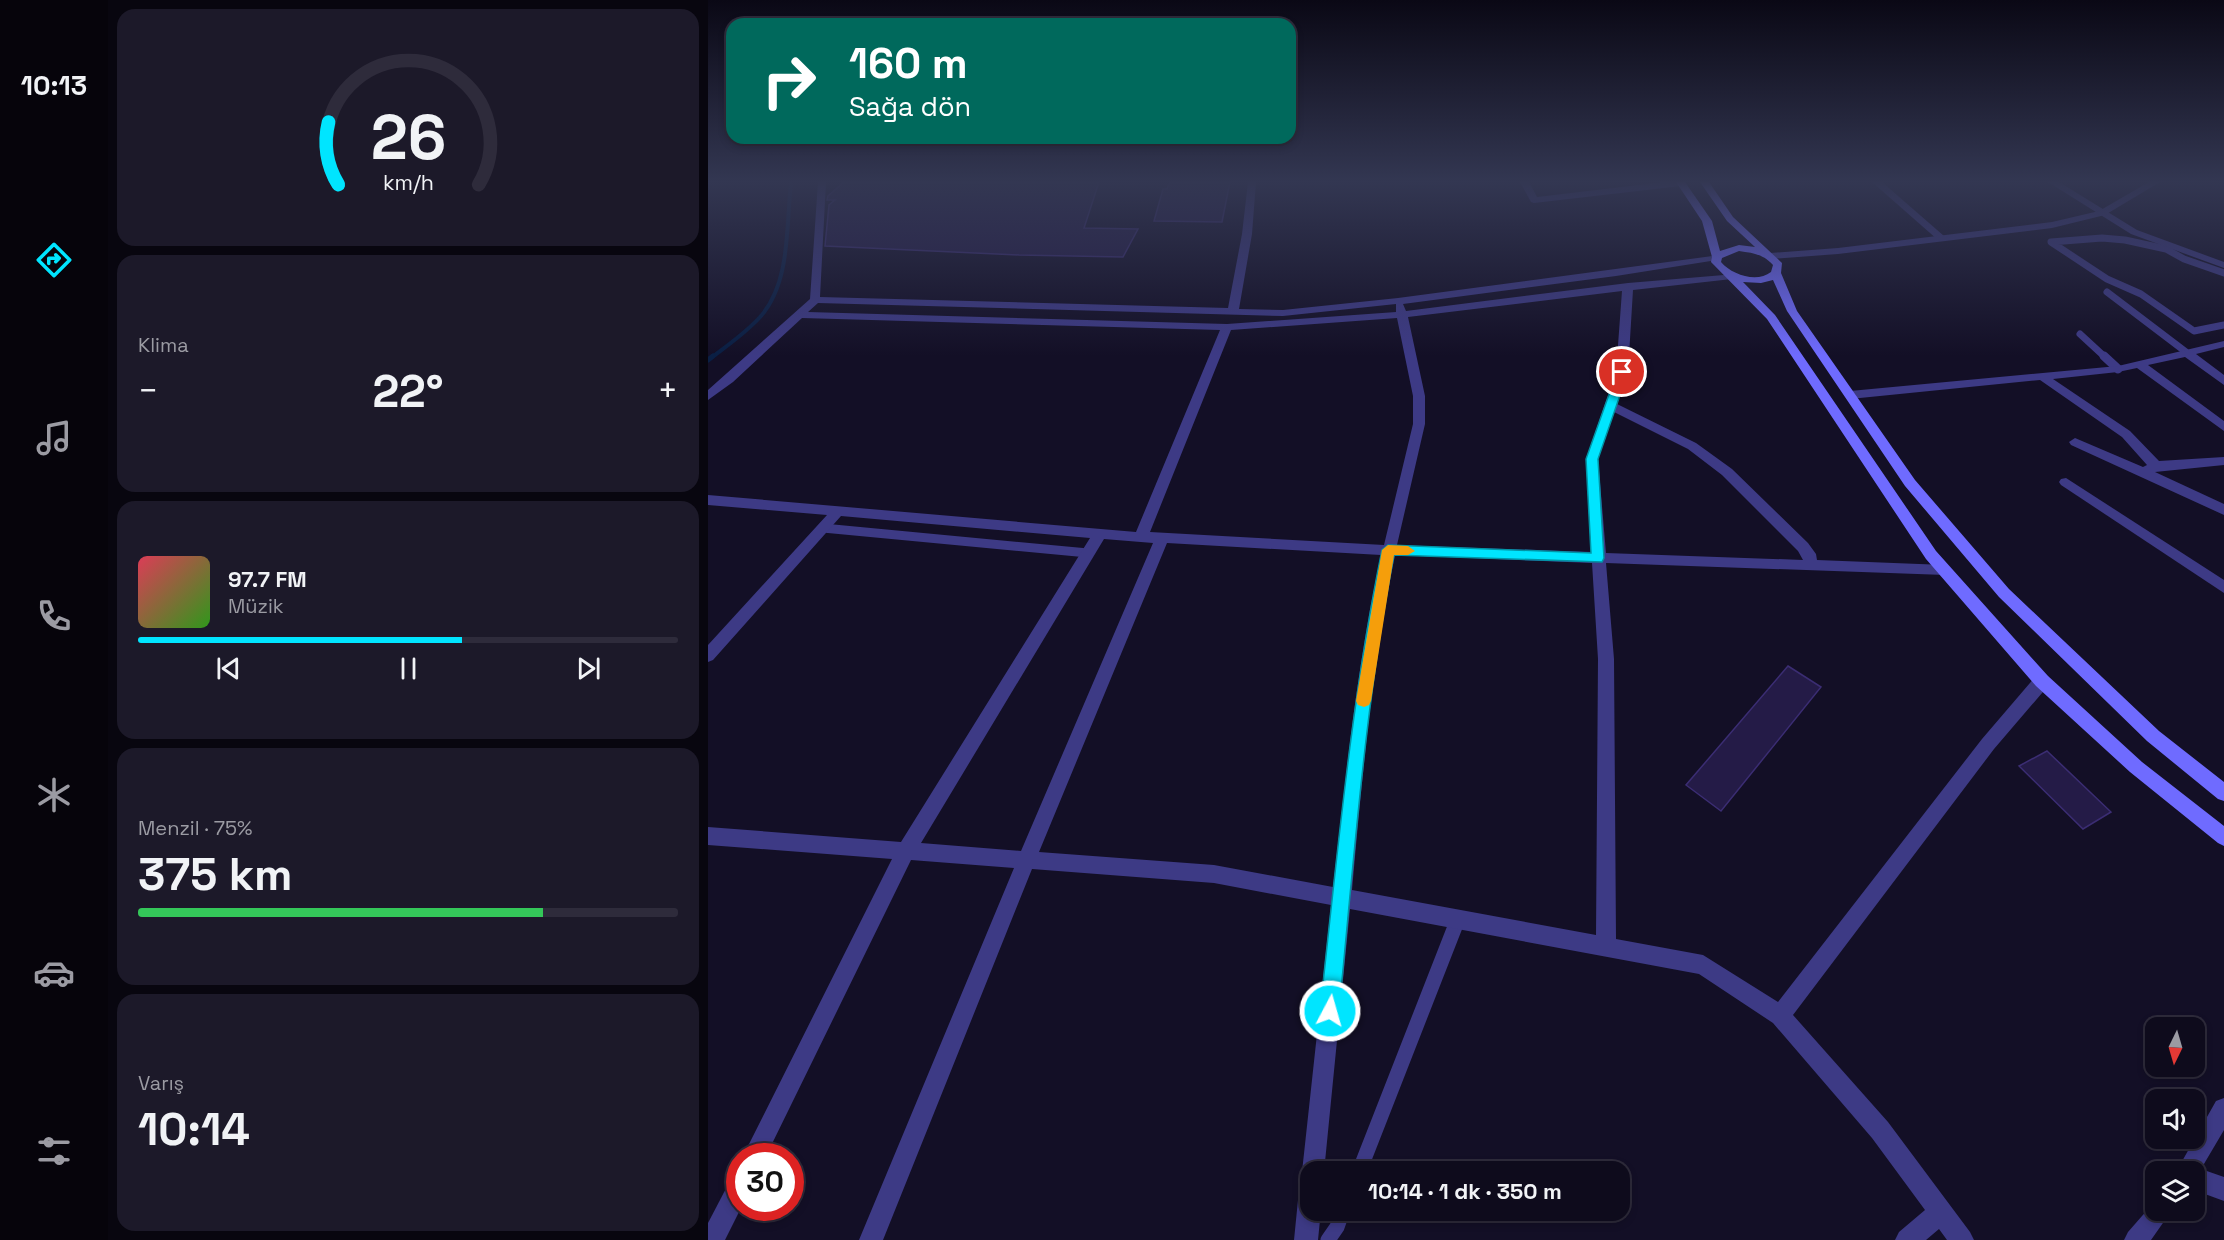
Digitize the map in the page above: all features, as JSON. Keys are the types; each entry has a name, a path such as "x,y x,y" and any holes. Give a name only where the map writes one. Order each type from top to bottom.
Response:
{"main road":[{"path":"1712,240 1719,267 1732,276 1771,317 1931,555 2042,681 2136,767 2224,837"},
{"path":"1753,240 1769,255 1777,269 1792,311 1910,483 2004,593 2153,736 2224,794"},
{"path":"1717,257 1729,250 1739,248 1769,255"},
{"path":"1732,276 1761,280 1777,269"}],"street":[{"path":"708,396 729,380 815,300 819,240"},
{"path":"1233,312 1246,240"},
{"path":"1769,255 1838,251 1926,240"},
{"path":"2155,240 2222,268"},
{"path":"1777,269 1838,251"},
{"path":"815,300 1283,313 1398,301 1616,273 1717,257"},
{"path":"800,315 1227,327 1279,326 1403,316 1628,286 1732,276"},
{"path":"1605,947 1606,659 1592,459 1622,372 1628,286"},
{"path":"1314,1161 1357,748 1378,602 1388,550 1419,424 1419,396 1398,301"},
{"path":"1141,537 1227,327"},
{"path":"1850,395 2118,369 2224,344"},
{"path":"2186,352 2224,381"},
{"path":"2140,365 2224,427"},
{"path":"2043,377 2126,434 2150,469"},
{"path":"1611,406 1692,446 1727,472 1803,547 1809,554 1810,566"},
{"path":"2075,441 2150,469 2224,510"},
{"path":"2150,469 2224,461"},
{"path":"2066,482 2224,587"},
{"path":"708,500 1141,537 1388,550 1945,570"},
{"path":"708,656 837,512"},
{"path":"760,1143 905,852 1100,533"},
{"path":"871,1240 1026,861 1162,538"},
{"path":"1780,1016 1988,744 2042,681"},
{"path":"708,836 1214,874 1703,965 1780,1016 1880,1130 1962,1240"},
{"path":"2193,1161 2224,1109"},
{"path":"2205,1183 2224,1189"},
{"path":"712,1240 726,1212"},
{"path":"1907,1240 1941,1212"},
{"path":"1306,1240 1308,1221"},
{"path":"2136,1240 2151,1221"}],"lane":[{"path":"2078,240 2051,242 2107,279 2141,294 2194,331 2224,325"},
{"path":"2117,240 2166,249 2222,268"},
{"path":"2107,292 2186,352"},
{"path":"2080,334 2118,369"},
{"path":"822,528 1088,553"},
{"path":"1363,1161 1458,919"},
{"path":"1328,1240 1339,1221"}],"building":[{"path":"826,240 1132,240 1123,257 1019,255 825,246"},
{"path":"1788,666 1821,687 1721,811 1686,785"},
{"path":"2047,751 2111,812 2083,829 2019,766"}],"waterway":[{"path":"711,358 750,327 771,302 782,270 786,240"},
{"path":"708,360 713,356"}],"slow traffic":[{"path":"1364,701 1388,550 1408,551"}],"route":[{"path":"1330,1011 1357,748 1378,602 1388,550 1598,558 1592,459 1622,372"}]}
